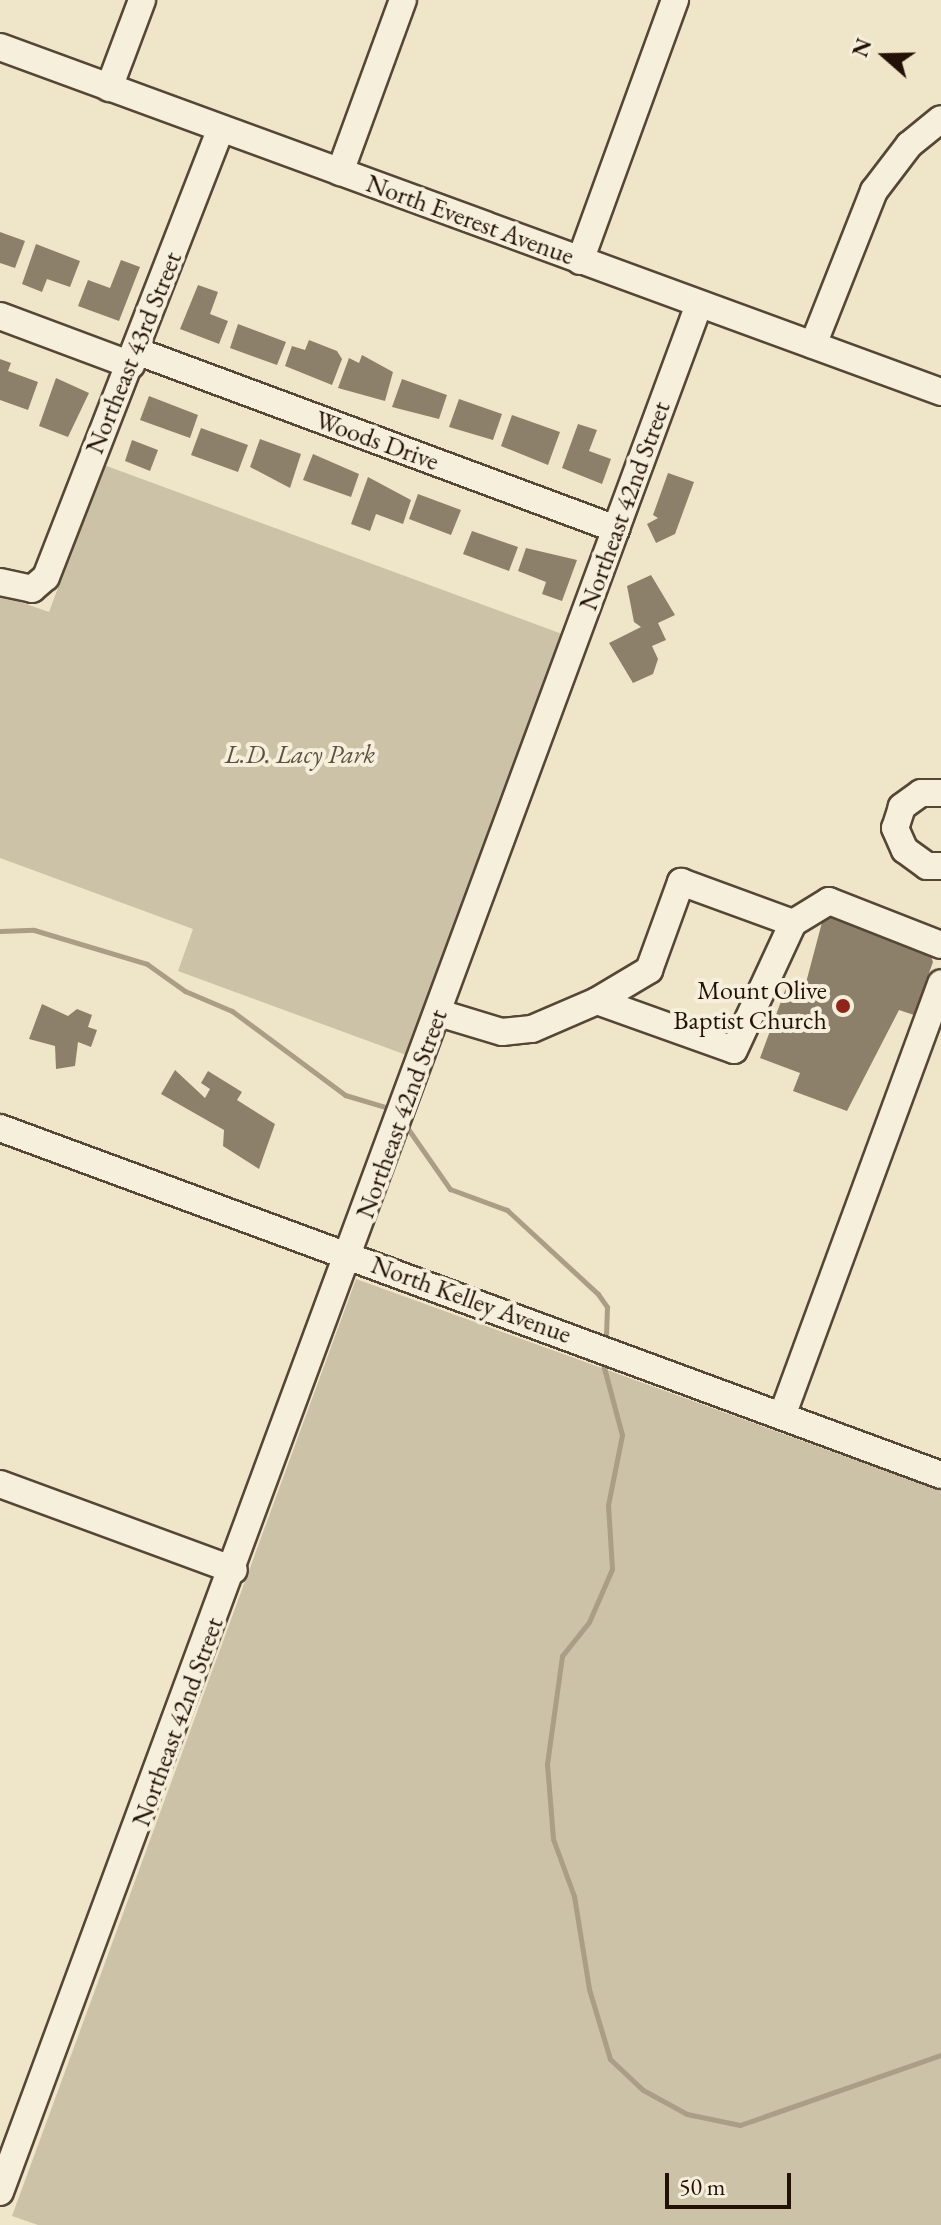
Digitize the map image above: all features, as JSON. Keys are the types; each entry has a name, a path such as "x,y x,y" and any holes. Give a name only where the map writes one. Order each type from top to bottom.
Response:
{"street":[{"path":"109,88 142,0"},
{"path":"340,172 403,0"},
{"path":"580,261 675,0"},
{"name":"North Everest Avenue","path":"0,47 941,392"},
{"path":"813,345 874,191 909,145 941,119"},
{"name":"Northeast 43rd Street","path":"0,582 32,589 46,577 135,359 221,129"},
{"name":"Northeast 42nd Street","path":"0,2192 234,1570 699,304"},
{"name":"Woods Drive","path":"0,316 135,359 616,529"},
{"path":"941,793 921,793 902,807 895,828 905,850 927,866 941,866"},
{"path":"439,1013 502,1032 532,1029 597,1001 649,970 681,882 793,923"},
{"path":"597,1001 734,1050 793,923 811,906 829,901 941,945"},
{"path":"782,1416 941,983"},
{"name":"North Kelley Avenue","path":"0,1128 941,1475"},
{"path":"0,1484 234,1570"}],"green space":[{"name":"L.D. Lacy Park","path":"104,465 565,635 409,1056 178,971 193,929 0,858 0,595 49,612"},
{"path":"356,1279 941,1491 941,2225 38,2225 12,2216"}],"building":[{"path":"0,232 25,241 15,268 0,263"},
{"path":"36,244 80,261 70,287 47,279 42,292 22,284"},
{"path":"121,260 140,267 119,321 78,306 88,280 110,288"},
{"path":"198,285 218,292 210,314 228,321 219,344 180,329"},
{"path":"238,324 286,342 277,365 230,348"},
{"path":"309,340 337,351 342,359 332,385 285,366 292,346 305,350"},
{"path":"362,355 393,372 385,401 338,388 349,358 359,363"},
{"path":"0,359 11,363 8,371 38,382 28,410 0,400"},
{"path":"56,378 89,393 68,437 39,426"},
{"path":"402,379 447,395 439,419 392,407"},
{"path":"149,396 198,415 190,438 140,420"},
{"path":"459,399 502,414 493,440 449,427"},
{"path":"512,415 560,432 548,465 501,446"},
{"path":"578,424 597,430 589,451 611,459 602,484 562,468"},
{"path":"201,428 248,445 238,472 191,455"},
{"path":"260,439 301,454 290,488 250,467"},
{"path":"132,440 158,450 150,471 125,461"},
{"path":"313,454 359,474 351,497 303,480"},
{"path":"668,473 694,482 675,534 656,543 647,524 658,518 653,515"},
{"path":"368,477 411,500 403,524 376,514 370,531 351,524"},
{"path":"418,494 461,510 451,535 409,519"},
{"path":"472,531 518,547 509,571 463,554"},
{"path":"526,548 577,560 562,601 542,594 546,582 518,571"},
{"path":"651,575 675,615 658,623 666,640 652,646 658,659 653,674 633,683 609,643 641,627 634,622 627,586"},
{"path":"825,911 928,948 933,962 914,1015 899,1010 847,1111 793,1091 800,1073 760,1058 786,988 803,994"},
{"path":"42,1004 68,1016 77,1009 92,1015 88,1027 97,1030 91,1047 78,1042 75,1066 56,1069 55,1046 29,1039"},
{"path":"175,1070 205,1098 210,1089 201,1083 208,1071 242,1092 237,1100 275,1124 259,1169 223,1146 224,1130 161,1094"}],"waterway":[{"path":"0,931 34,930 147,964 185,991 232,1011 345,1095 389,1108"},
{"path":"406,1126 450,1189 507,1210 598,1294 607,1307 606,1334"},
{"path":"603,1364 622,1435 608,1505 612,1569 589,1622 562,1656 547,1764 553,1839 574,1896 589,1989 610,2059 643,2090 687,2114 740,2125 941,2055"}],"place":[{"name":"Mount Olive Baptist Church","path":"843,1006"}]}
